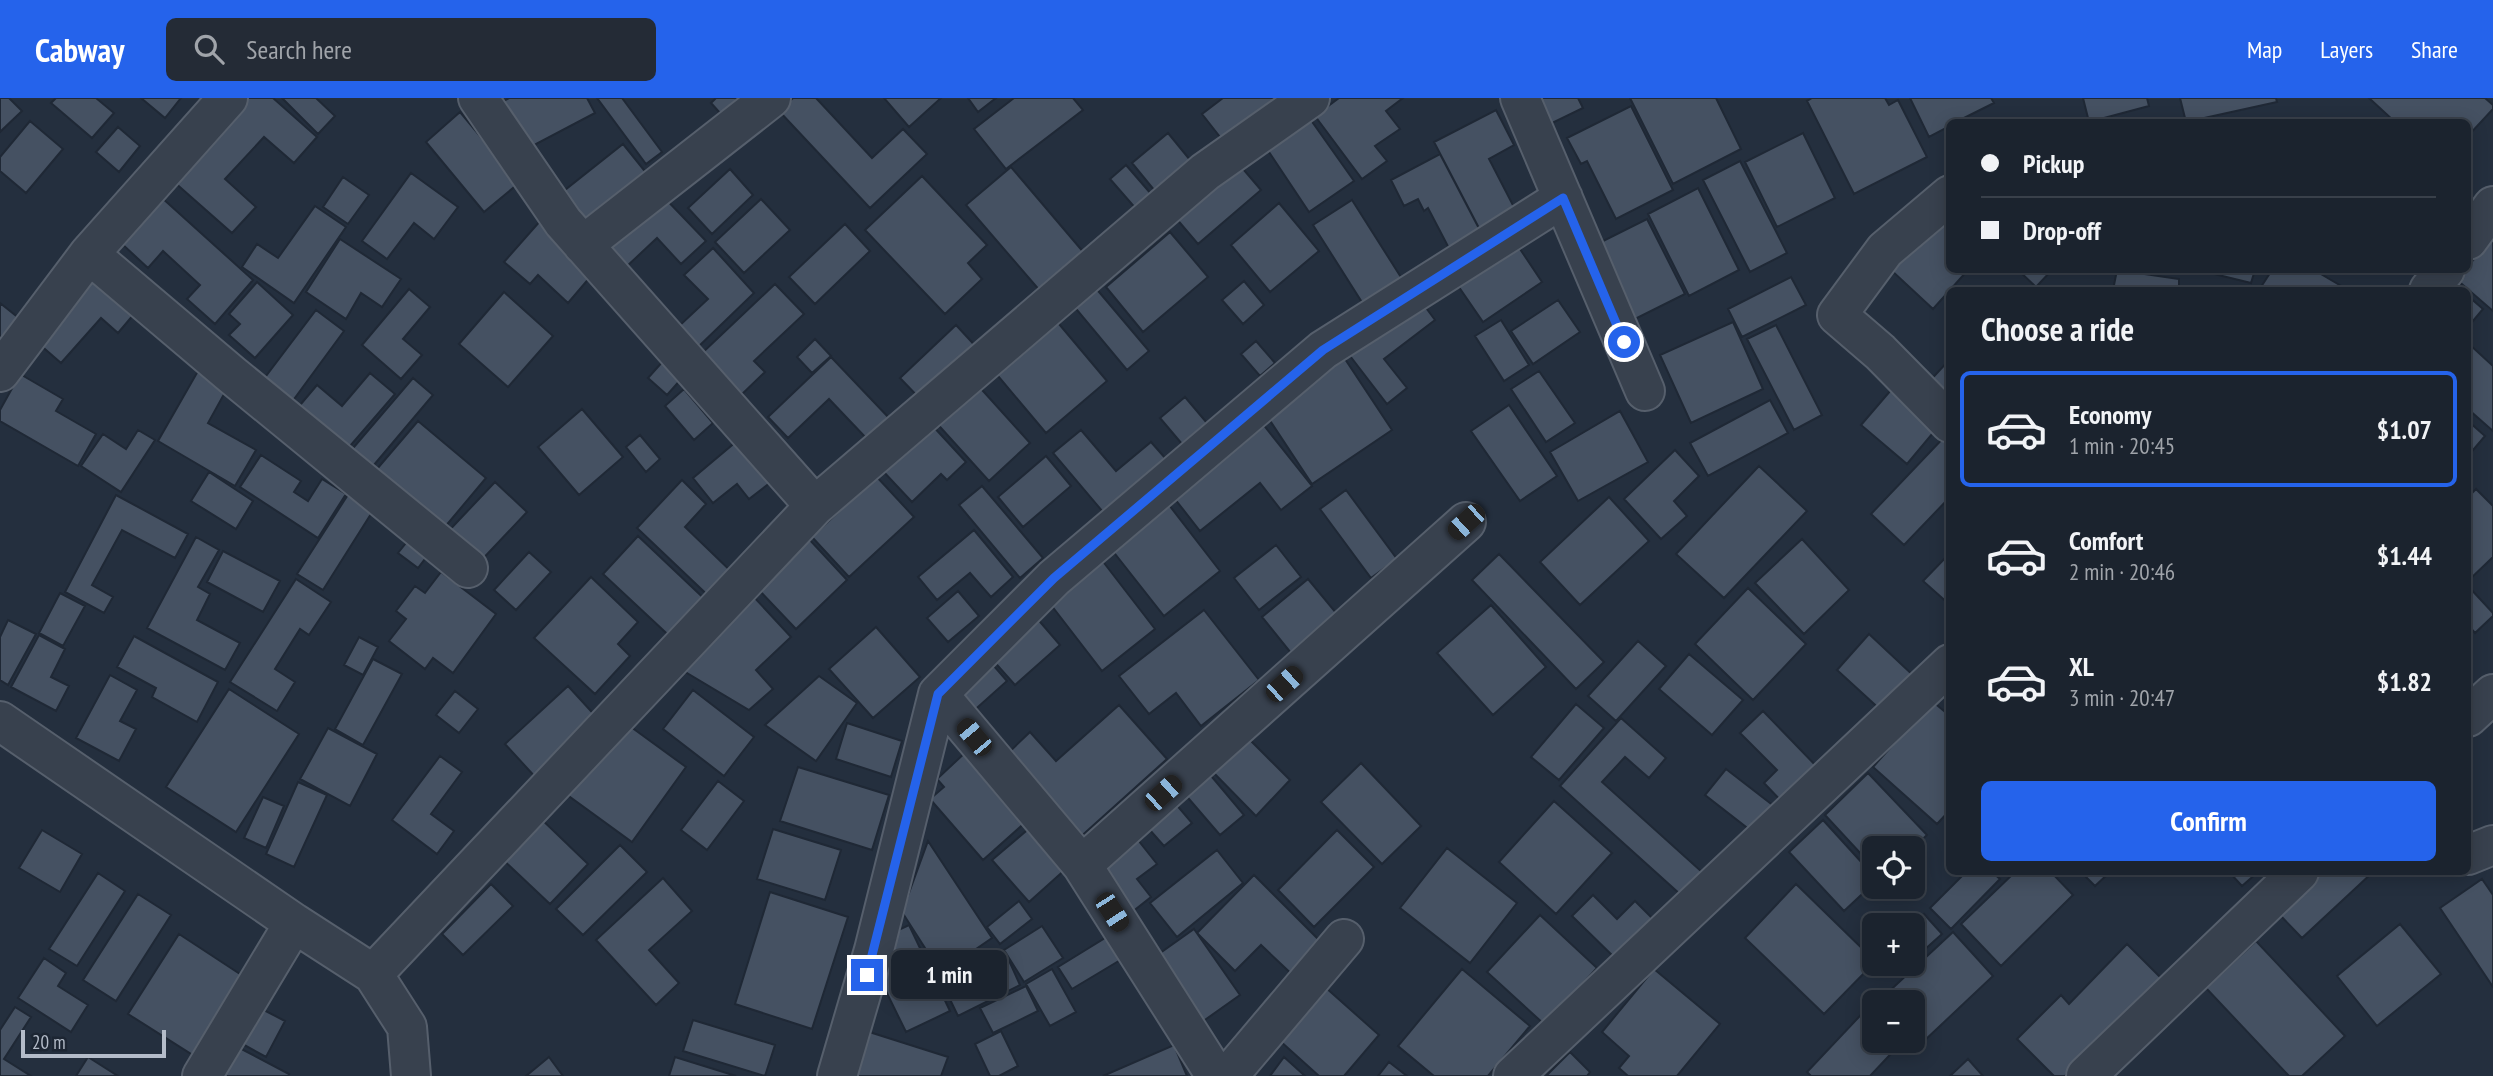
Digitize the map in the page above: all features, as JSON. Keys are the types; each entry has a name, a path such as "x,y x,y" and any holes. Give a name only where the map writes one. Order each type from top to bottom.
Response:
{"street":[{"path":"0,372 89,254 228,98"},
{"path":"478,98 563,222 816,506"},
{"path":"583,245 771,98"},
{"path":"373,974 816,506 1205,172 1310,98"},
{"path":"1520,98 1645,391"},
{"path":"836,1076 874,950 938,694 1054,578 1323,350 1563,198"},
{"path":"1946,198 1885,250 1837,315 1880,352 1946,419"},
{"path":"2471,236 2493,206"},
{"path":"89,254 468,568"},
{"path":"2431,287 2443,273"},
{"path":"1082,865 1466,522"},
{"path":"1513,1076 1946,668"},
{"path":"938,694 1082,865 1216,1076"},
{"path":"2471,714 2493,694"},
{"path":"0,721 294,923 373,974 407,1027 411,1076"},
{"path":"2471,854 2493,845"},
{"path":"2086,1076 2296,875"},
{"path":"202,1076 294,923"},
{"path":"1228,1076 1344,939"}],"building":[{"path":"0,98 9,98 22,111 0,132"},
{"path":"56,98 96,98 114,113 92,138 51,103"},
{"path":"141,98 181,98 165,118"},
{"path":"247,98 273,98 317,137 294,163 264,137 225,179 256,207 232,233 173,181"},
{"path":"282,98 316,98 335,116 318,134"},
{"path":"509,98 587,98 595,113 521,152 496,105"},
{"path":"597,98 622,98 662,152 646,164"},
{"path":"716,98 735,98 745,108 729,123 711,103"},
{"path":"793,98 816,98 872,158 903,129 927,154 870,208 779,111"},
{"path":"884,98 941,98 909,127"},
{"path":"968,98 996,98 978,112"},
{"path":"1014,98 1073,98 1083,110 1006,169 974,129"},
{"path":"1223,98 1273,98 1276,102 1224,142 1202,114"},
{"path":"1339,98 1403,98 1386,111 1400,129 1375,146 1387,161 1362,179 1315,116"},
{"path":"1531,98 1578,98 1583,108 1546,126"},
{"path":"1630,98 1716,98 1741,149 1673,184"},
{"path":"1812,98 1885,98 1889,105 1898,100 1927,157 1854,194 1807,101"},
{"path":"1910,98 1991,98 1994,103 1962,119 1946,119 1946,128 1929,137"},
{"path":"2083,98 2147,98 2149,106 2100,119 2088,119"},
{"path":"2180,98 2276,98 2277,102 2200,119 2185,119"},
{"path":"2369,98 2485,98 2493,105 2493,109 2471,133 2471,119 2392,119"},
{"path":"1631,106 1673,190 1616,219 1587,161 1581,164 1567,138"},
{"path":"1496,110 1514,145 1489,159 1516,211 1480,230 1434,142"},
{"path":"460,112 519,183 484,212 426,142"},
{"path":"1308,116 1354,181 1309,212 1265,146"},
{"path":"30,121 63,149 26,193 0,171 0,157"},
{"path":"118,127 140,146 119,172 96,152"},
{"path":"1168,133 1195,166 1159,196 1132,163"},
{"path":"1803,133 1835,198 1777,227 1745,162"},
{"path":"623,144 652,180 588,230 560,194"},
{"path":"1440,154 1484,238 1452,254 1428,208 1424,211 1418,199 1404,206 1391,180"},
{"path":"1740,161 1787,253 1750,272 1703,180"},
{"path":"1238,163 1261,190 1198,244 1175,217"},
{"path":"1126,165 1152,195 1137,210 1110,179"},
{"path":"1011,167 1085,254 1041,292 966,205"},
{"path":"730,169 753,195 712,234 688,208"},
{"path":"411,173 458,207 434,239 414,223 387,259 362,241"},
{"path":"922,176 987,245 968,263 982,279 945,314 865,230"},
{"path":"343,177 369,195 348,224 323,207"},
{"path":"1698,188 1739,270 1689,296 1648,214"},
{"path":"658,191 706,241 681,264 657,238 625,268 602,244"},
{"path":"161,197 253,280 215,324 187,299 200,285 163,251 148,268 121,243"},
{"path":"761,199 790,230 744,273 715,242"},
{"path":"1352,200 1404,282 1365,307 1313,225"},
{"path":"1279,203 1319,251 1270,292 1231,245"},
{"path":"315,206 346,227 294,303 242,267 257,244 278,258"},
{"path":"1940,214 1946,219 1946,273 1965,273 1953,287 1946,287 1946,295 1933,309 1891,270"},
{"path":"1647,219 1685,294 1625,324 1587,249"},
{"path":"541,220 597,269 568,303 538,275 530,284 504,262"},
{"path":"845,224 870,251 815,304 789,277"},
{"path":"1170,232 1208,277 1143,332 1106,287"},
{"path":"1512,237 1542,282 1483,322 1452,277"},
{"path":"2493,237 2493,311 2471,292 2471,287 2465,287 2456,279 2461,273 2471,273 2471,263"},
{"path":"340,239 401,279 382,307 361,293 346,319 306,292"},
{"path":"713,248 754,293 697,348 678,327 708,299 684,275"},
{"path":"100,272 140,307 118,333 101,318 61,363 38,343"},
{"path":"2021,273 2049,273 2036,287"},
{"path":"2116,273 2179,279 2179,287 2114,287"},
{"path":"2210,273 2254,273 2251,283"},
{"path":"2270,273 2319,273 2343,287 2261,287"},
{"path":"1791,277 1806,305 1742,337 1728,309"},
{"path":"1244,281 1264,305 1243,324 1222,300"},
{"path":"257,282 293,315 255,358 229,335 240,324 229,314"},
{"path":"775,284 804,314 754,361 765,372 738,398 699,356"},
{"path":"1094,286 1149,351 1127,370 1072,304"},
{"path":"409,289 430,307 403,339 422,355 401,379 362,345"},
{"path":"504,292 553,336 508,387 459,344"},
{"path":"1418,297 1435,320 1384,359 1407,388 1387,404 1347,352"},
{"path":"2471,299 2483,309 2471,323"},
{"path":"1558,300 1580,332 1533,364 1511,331"},
{"path":"0,303 20,319 0,345"},
{"path":"316,310 344,331 286,410 257,388"},
{"path":"1054,318 1107,381 1046,433 993,370"},
{"path":"1501,320 1529,365 1504,381 1475,336"},
{"path":"1733,322 1763,389 1691,423 1660,355"},
{"path":"956,325 980,351 925,404 900,378"},
{"path":"1776,325 1822,415 1794,430 1747,339"},
{"path":"815,339 831,356 812,373 797,357"},
{"path":"1256,341 1275,363 1260,376 1241,354"},
{"path":"2471,346 2493,366 2493,431 2471,412"},
{"path":"1343,356 1392,430 1312,484 1263,410"},
{"path":"831,357 890,419 868,440 829,399 788,438 768,417"},
{"path":"664,360 683,377 667,395 648,378"},
{"path":"1946,363 1946,403 1926,385"},
{"path":"198,371 228,387 208,423 256,450 235,486 158,441"},
{"path":"1539,371 1575,423 1546,442 1511,389"},
{"path":"370,373 395,394 344,453 295,411 317,385 342,406"},
{"path":"20,374 63,399 56,411 96,434 78,466 0,421 0,410"},
{"path":"413,378 433,395 368,472 348,454"},
{"path":"974,381 1030,443 989,481 932,418"},
{"path":"1897,383 1943,421 1907,464 1861,425"},
{"path":"684,389 713,423 694,440 665,406"},
{"path":"1185,397 1207,423 1182,444 1160,418"},
{"path":"1770,400 1788,433 1708,476 1690,443"},
{"path":"1509,405 1557,476 1520,501 1471,431"},
{"path":"582,409 623,457 579,495 538,447"},
{"path":"1620,411 1648,462 1578,501 1550,452"},
{"path":"418,421 486,478 439,534 371,476"},
{"path":"930,423 966,462 947,480 941,474 912,502 881,469"},
{"path":"1262,423 1312,486 1281,510 1260,483 1200,531 1171,494"},
{"path":"2471,424 2485,436 2471,452"},
{"path":"138,430 155,440 121,492 81,466 103,434 126,449"},
{"path":"1081,430 1116,471 1151,442 1166,459 1103,512 1053,453"},
{"path":"640,435 660,459 646,472 626,447"},
{"path":"1946,435 1946,501 1904,545 1871,514"},
{"path":"737,441 771,482 749,499 737,484 713,503 693,478"},
{"path":"1675,450 1699,476 1674,501 1687,516 1661,539 1624,499"},
{"path":"261,455 301,481 294,492 308,501 322,479 346,494 318,538 240,487"},
{"path":"1046,456 1071,486 1023,527 998,497"},
{"path":"1759,466 1807,511 1724,598 1676,554"},
{"path":"209,472 253,501 236,529 191,501"},
{"path":"876,476 914,517 849,577 812,537"},
{"path":"682,480 706,504 685,527 739,579 716,603 637,528"},
{"path":"495,482 527,512 475,567 443,537"},
{"path":"982,486 1043,558 1020,578 959,505"},
{"path":"2476,489 2493,506 2493,557 2471,578 2471,494"},
{"path":"351,490 376,506 323,590 297,574"},
{"path":"1346,490 1397,559 1371,578 1320,509"},
{"path":"116,495 188,534 175,558 122,530 92,585 113,597 104,613 65,592"},
{"path":"1609,497 1649,541 1580,605 1540,562"},
{"path":"1169,505 1220,571 1164,616 1112,550"},
{"path":"974,530 1013,577 991,597 970,573 937,600 918,577"},
{"path":"414,533 434,547 418,568 398,553"},
{"path":"638,536 713,607 678,644 603,574"},
{"path":"196,537 219,550 198,587 210,594 197,620 240,643 225,670 147,628"},
{"path":"808,538 847,580 796,629 756,587"},
{"path":"1802,539 1849,590 1804,634 1755,583"},
{"path":"1276,545 1301,577 1259,610 1234,578"},
{"path":"223,551 280,581 263,612 207,582"},
{"path":"529,552 551,572 516,610 494,590"},
{"path":"1499,554 1604,662 1576,689 1472,580"},
{"path":"1946,557 1946,601 1923,581"},
{"path":"1101,559 1155,629 1102,671 1048,601"},
{"path":"441,572 496,614 453,673 433,658 425,669 389,641 406,619 396,611 415,586 425,593"},
{"path":"591,577 638,622 618,644 630,656 595,694 534,638"},
{"path":"296,579 331,602 309,635 300,629 275,669 295,682 277,711 230,682"},
{"path":"1308,579 1342,620 1295,658 1262,617"},
{"path":"1748,588 1806,644 1753,700 1695,644"},
{"path":"2471,589 2493,613 2475,633 2471,628"},
{"path":"958,591 979,616 948,642 927,618"},
{"path":"60,593 85,606 63,646 39,633"},
{"path":"753,596 791,637 756,670 773,689 749,710 682,670"},
{"path":"1491,605 1546,667 1493,715 1437,653"},
{"path":"1204,610 1259,680 1201,726 1176,693 1149,714 1119,676"},
{"path":"1035,616 1060,645 1015,685 990,657"},
{"path":"8,620 36,634 8,685 0,680 0,637"},
{"path":"876,627 920,677 873,718 829,669"},
{"path":"1869,634 1916,678 1884,713 1837,670"},
{"path":"39,635 65,649 51,677 69,686 56,711 11,687"},
{"path":"134,636 218,682 197,722 152,697 156,688 117,667"},
{"path":"359,637 378,647 363,675 344,665"},
{"path":"1638,641 1666,666 1616,721 1588,696"},
{"path":"1689,654 1743,700 1712,735 1659,689"},
{"path":"987,658 1007,681 969,715 949,692"},
{"path":"373,659 402,674 363,745 335,729"},
{"path":"110,675 137,690 120,721 136,729 119,761 76,738"},
{"path":"819,676 857,703 816,761 765,725"},
{"path":"568,686 601,722 538,780 505,744"},
{"path":"229,689 299,734 236,832 166,787"},
{"path":"693,690 754,737 724,776 663,729"},
{"path":"455,691 478,709 459,733 436,715"},
{"path":"1932,701 1946,713 1946,814 1937,824 1873,767"},
{"path":"1576,704 1604,728 1559,780 1531,757"},
{"path":"1119,705 1167,759 1077,840 1004,757 1030,732 1056,761"},
{"path":"1763,711 1820,770 1785,805 1764,783 1777,770 1740,733"},
{"path":"1621,718 1666,758 1649,778 1625,757 1602,782 1702,872 1681,895 1560,786"},
{"path":"620,719 686,767 632,842 566,794"},
{"path":"847,723 902,741 891,777 836,759"},
{"path":"328,728 377,754 350,806 300,779"},
{"path":"1243,733 1290,780 1256,816 1209,768"},
{"path":"968,750 1028,820 983,860 930,799 944,787 937,779"},
{"path":"440,756 462,772 431,814 454,831 437,854 392,820"},
{"path":"1361,763 1421,826 1382,864 1321,802"},
{"path":"798,767 889,795 872,850 780,821"},
{"path":"1726,769 1779,810 1759,837 1705,795"},
{"path":"1207,771 1244,815 1220,835 1183,792"},
{"path":"1868,773 1927,835 1862,836 1862,855 1825,815"},
{"path":"718,781 744,801 707,850 681,830"},
{"path":"298,782 327,795 294,867 266,854"},
{"path":"1169,796 1192,823 1164,846 1141,820"},
{"path":"263,797 284,806 266,848 244,838"},
{"path":"1554,801 1612,853 1556,914 1499,862"},
{"path":"535,813 588,864 550,904 497,854"},
{"path":"1823,820 1862,863 1862,894 1844,911 1789,852"},
{"path":"1032,826 1068,867 1029,902 992,860"},
{"path":"773,829 841,850 825,900 757,879"},
{"path":"42,830 82,854 60,892 19,868"},
{"path":"1337,830 1374,867 1314,927 1278,890"},
{"path":"1134,835 1157,864 1137,879 1151,897 1127,916 1091,869"},
{"path":"928,841 992,938 941,973 902,912"},
{"path":"620,845 647,872 583,935 556,909"},
{"path":"1447,848 1517,903 1470,963 1400,908"},
{"path":"1217,850 1243,883 1177,937 1150,903"},
{"path":"98,873 125,891 77,966 49,949"},
{"path":"1254,875 1328,949 1298,980 1261,945 1235,971 1197,933"},
{"path":"1963,875 1995,875 2000,879 1951,929 1930,908"},
{"path":"2012,875 2054,875 2073,895 2001,966 1961,924"},
{"path":"2084,875 2107,875 2095,886"},
{"path":"2232,875 2255,875 2242,886"},
{"path":"2320,875 2370,875 2302,938 2278,913"},
{"path":"663,878 692,911 649,950 679,983 656,1005 596,940"},
{"path":"2482,879 2493,895 2493,987 2440,908"},
{"path":"491,884 513,906 463,955 442,934"},
{"path":"1796,884 1862,948 1862,975 1824,1014 1745,938"},
{"path":"770,892 848,917 812,1029 735,1004"},
{"path":"138,894 171,915 116,1001 83,980"},
{"path":"1593,895 1617,919 1635,901 1655,921 1617,960 1572,916"},
{"path":"1019,901 1032,919 1000,944 987,927"},
{"path":"1540,915 1597,968 1545,1025 1487,972"},
{"path":"1925,915 1942,934 1925,949"},
{"path":"2400,924 2441,974 2377,1026 2337,976"},
{"path":"909,925 950,1011 906,1032 881,981 892,933"},
{"path":"1042,926 1063,958 1024,982 1004,950"},
{"path":"1123,927 1137,950 1072,989 1058,967"},
{"path":"1194,929 1240,995 1202,1022 1156,956"},
{"path":"1953,932 1993,976 1925,1040 1925,990 1891,990 1906,976 1925,976 1925,958"},
{"path":"179,934 246,978 196,1057 128,1014"},
{"path":"2256,941 2345,1036 2302,1076 2289,1076 2206,988"},
{"path":"2127,944 2161,978 2065,1076 2054,1076 2017,1039 2061,995 2069,1004"},
{"path":"1007,956 1020,985 958,1016 944,987"},
{"path":"44,958 66,973 58,986 88,1005 71,1032 18,998"},
{"path":"1052,969 1076,1012 1050,1026 1026,984"},
{"path":"1462,969 1530,1026 1488,1076 1434,1076 1398,1046"},
{"path":"1654,969 1720,1024 1677,1076 1628,1076 1619,1068 1629,1056 1602,1032"},
{"path":"1026,986 1038,1011 993,1033 980,1008"},
{"path":"1325,987 1379,1035 1344,1076 1319,1076 1279,1040"},
{"path":"256,1006 285,1021 266,1057 237,1041"},
{"path":"15,1007 31,1017 4,1059 31,1076 0,1076 0,1030"},
{"path":"1862,1014 1862,1053 1892,1053 1870,1076 1811,1076 1807,1072"},
{"path":"693,1020 775,1045 765,1076 683,1051"},
{"path":"863,1030 948,1057 941,1076 848,1076"},
{"path":"1001,1031 1018,1066 999,1076 990,1076 975,1044"},
{"path":"230,1043 289,1074 288,1076 213,1076"},
{"path":"1174,1045 1187,1076 1103,1076"},
{"path":"1570,1052 1590,1072 1587,1076 1546,1076"},
{"path":"88,1057 118,1076 76,1076"},
{"path":"549,1057 563,1076 526,1076"},
{"path":"675,1057 736,1076 669,1076"},
{"path":"1284,1057 1305,1076 1270,1076"},
{"path":"1968,1059 1983,1076 1950,1076"},
{"path":"1389,1062 1407,1076 1378,1076"}],"route":[{"path":"867,975 938,694 1054,578 1323,350 1563,198 1624,342"}]}
